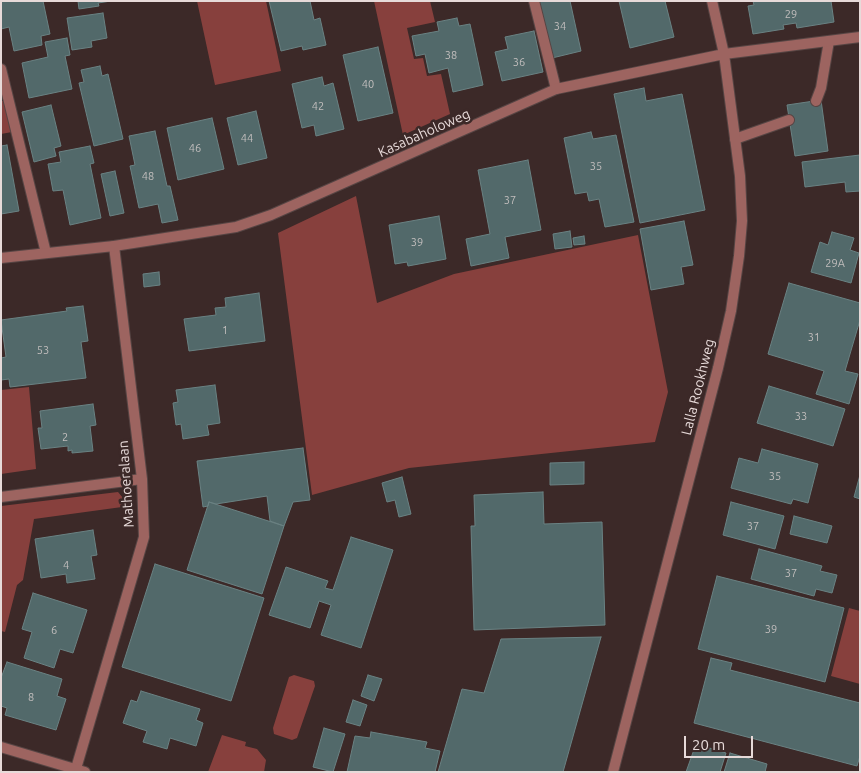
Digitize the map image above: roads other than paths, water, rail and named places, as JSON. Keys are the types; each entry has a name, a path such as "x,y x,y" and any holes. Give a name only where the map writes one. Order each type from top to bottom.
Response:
{"street":[{"path":"534,1 556,89"},
{"name":"Lalla Rookhweg","path":"613,772 718,368 731,311 739,256 742,221 740,176 724,54 712,1"},
{"name":"Kasabaholoweg","path":"1,258 114,246 236,227 271,215 556,89 724,54 860,37"},
{"path":"816,101 821,88 829,41"},
{"path":"1,69 46,252"},
{"path":"736,139 789,120"},
{"name":"Mathoeralaan","path":"79,771 144,537 142,479 114,246"},
{"path":"1,497 142,479"},
{"path":"1,747 79,771"}]}
